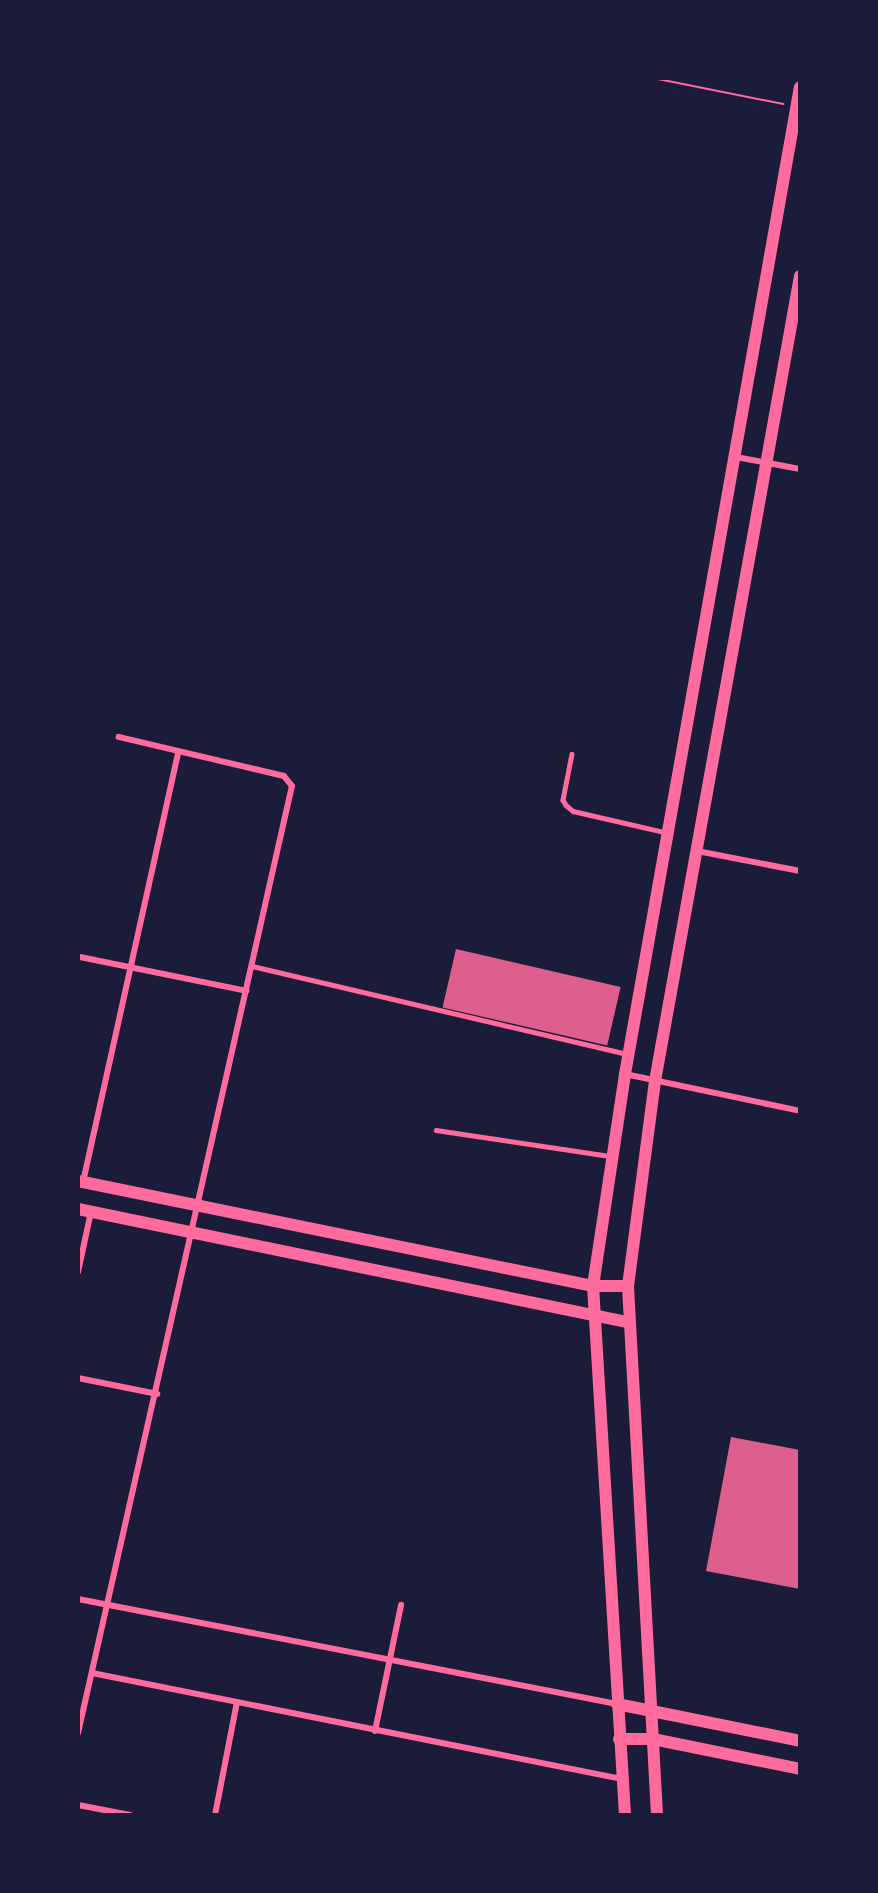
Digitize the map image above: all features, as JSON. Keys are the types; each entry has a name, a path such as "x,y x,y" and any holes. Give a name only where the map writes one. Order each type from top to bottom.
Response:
{"main road":[{"path":"625,1815 592,1317 593,1286 624,1074 670,833 800,87"},
{"path":"657,1815 627,1322 628,1286 655,1081 800,276"},
{"path":"80,1181 198,1207 593,1286 628,1286"},
{"path":"78,1209 592,1317 627,1322"},
{"path":"617,1704 800,1741"},
{"path":"620,1739 653,1739 800,1769"}],"street":[{"path":"736,457 800,469"},
{"path":"78,1733 157,1394 292,786 290,779 119,737"},
{"path":"80,1181 131,966 178,752"},
{"path":"697,851 800,871"},
{"path":"80,957 247,991"},
{"path":"624,1074 800,1111"},
{"path":"78,1272 91,1212"},
{"path":"78,1378 157,1394"},
{"path":"78,1599 617,1704"},
{"path":"375,1731 401,1605"},
{"path":"92,1673 622,1779"},
{"path":"215,1815 237,1702"},
{"path":"78,1805 130,1815"}],"lane":[{"path":"573,754 563,800 573,811 670,833"},
{"path":"252,966 628,1055"},
{"path":"436,1130 611,1156"}],"path":[{"path":"653,78 797,107"}],"building":[{"path":"456,949 621,987 607,1045 443,1007"},
{"path":"731,1437 800,1450 800,1589 706,1571"}]}
